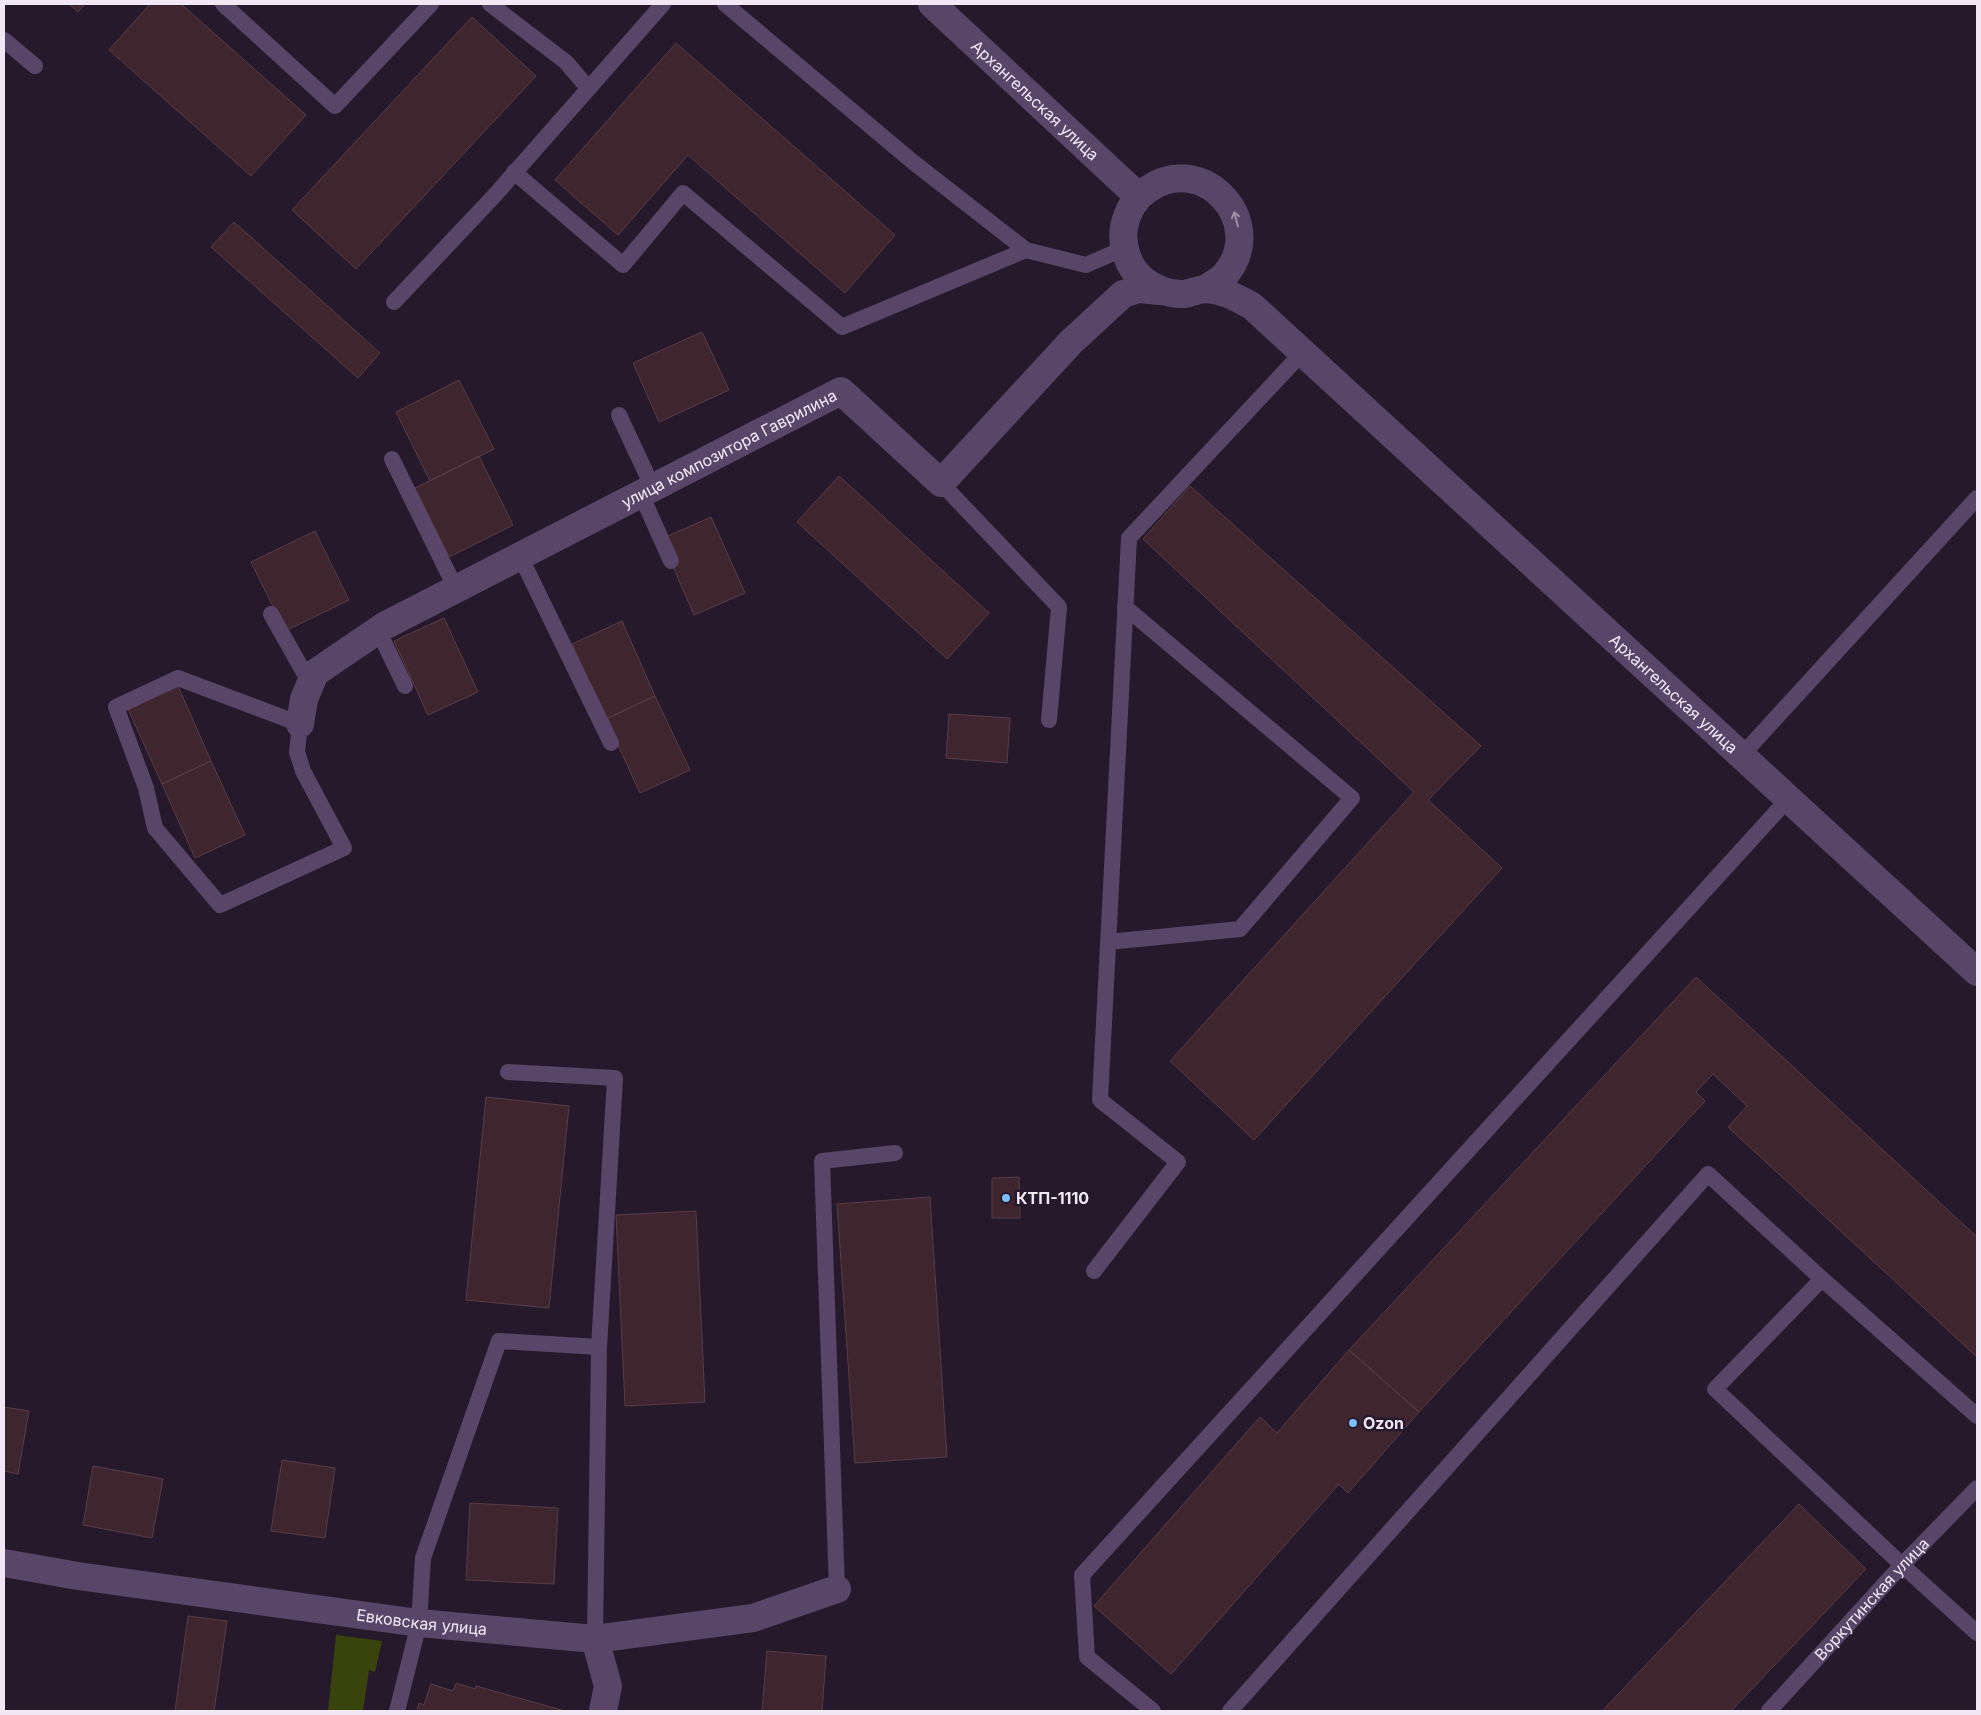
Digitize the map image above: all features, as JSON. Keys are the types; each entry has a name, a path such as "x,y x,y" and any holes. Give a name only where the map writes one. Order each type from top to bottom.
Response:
{"street":[{"name":"Архангельская улица","path":"932,4 1138,196"},
{"path":"1123,294 1128,278 1123,238 1126,215 1138,196 1157,183 1180,177 1202,182 1221,193 1234,212 1240,234 1236,257 1239,280 1252,306"},
{"path":"1126,254 1141,278 1160,291"},
{"path":"942,483 1070,342 1123,294 1139,289 1183,294 1205,289 1224,276 1236,257"},
{"path":"1205,289 1228,293 1252,306"},
{"name":"Архангельская улица","path":"1252,306 1977,972"},
{"name":"улица композитора Гаврилина","path":"300,724 304,699 315,673 378,630 841,391 942,483"},
{"name":"Евковская улица","path":"4,1563 78,1576 419,1622 596,1639 753,1618 837,1589"},
{"path":"596,1639 608,1686 603,1711"}],"lane":[{"path":"222,4 335,106 431,4"},
{"path":"490,4 566,62 588,88"},
{"path":"394,302 514,172 663,4"},
{"path":"725,4 913,162 1026,250 1086,265 1126,254"},
{"path":"4,40 35,66"},
{"path":"514,172 623,265 683,193 842,327 1026,250"},
{"path":"1094,1271 1178,1162 1100,1100 1129,538 1303,352"},
{"path":"619,415 671,561"},
{"path":"392,459 456,589"},
{"path":"942,483 1059,607 1049,720"},
{"path":"1741,756 1977,498"},
{"path":"520,556 611,743"},
{"path":"1108,942 1240,929 1352,798 1125,607"},
{"path":"271,614 311,685"},
{"path":"378,630 405,686"},
{"path":"178,678 300,724 297,752 304,772 344,848 220,905 155,828 146,788 116,707 178,678"},
{"path":"1153,1711 1086,1657 1082,1575 1788,799"},
{"path":"508,1072 615,1078 599,1347 596,1639"},
{"path":"837,1589 822,1161 895,1153"},
{"path":"1230,1711 1708,1174 1822,1279 1977,1416"},
{"path":"1822,1279 1715,1389 1977,1633"},
{"path":"397,1711 419,1622 423,1558 499,1341 599,1347"},
{"name":"Воркутинская улица","path":"1769,1711 1902,1565 1977,1488"}],"green space":[{"path":"336,1635 382,1641 375,1672 369,1670 363,1711 328,1711"}],"building":[{"path":"69,4 85,4 78,12"},
{"path":"150,4 181,4 306,115 251,176 109,50"},
{"path":"472,17 536,76 356,269 292,210"},
{"path":"676,43 895,235 845,293 688,155 618,235 555,180"},
{"path":"234,222 380,353 358,378 211,247"},
{"path":"702,332 729,390 659,422 633,363"},
{"path":"459,380 494,449 430,481 396,412"},
{"path":"479,456 513,525 449,557 415,488"},
{"path":"839,476 989,613 947,659 797,522"},
{"path":"1190,486 1481,746 1428,800 1502,868 1254,1140 1170,1061 1414,792 1143,539"},
{"path":"711,517 745,593 694,615 661,539"},
{"path":"315,531 349,600 285,631 251,562"},
{"path":"444,618 478,692 428,715 394,641"},
{"path":"622,621 655,696 606,719 572,644"},
{"path":"178,686 211,761 162,784 128,709"},
{"path":"655,696 690,770 640,793 606,719"},
{"path":"949,714 1010,718 1007,763 946,758"},
{"path":"211,761 245,835 195,858 162,784"},
{"path":"1696,977 1977,1237 1977,1357 1728,1127 1747,1106 1713,1074 1696,1092 1705,1101 1419,1412 1349,1350"},
{"path":"486,1097 569,1106 549,1308 466,1300"},
{"name":"КТП-1110","path":"1019,1177 1020,1218 992,1218 992,1178"},
{"path":"930,1197 947,1457 855,1463 837,1204"},
{"path":"696,1211 705,1402 625,1406 616,1215"},
{"path":"1349,1350 1419,1412 1348,1493 1339,1484 1171,1674 1094,1606 1260,1417 1277,1433"},
{"path":"4,1407 29,1411 18,1474 4,1471"},
{"path":"282,1460 335,1468 325,1538 271,1531"},
{"path":"93,1466 163,1479 152,1538 83,1525"},
{"path":"470,1503 558,1508 554,1584 466,1580"},
{"path":"1799,1504 1866,1569 1731,1711 1602,1711"},
{"path":"188,1616 227,1621 214,1711 175,1711"},
{"path":"767,1651 826,1656 822,1711 762,1711"},
{"path":"456,1683 475,1689 476,1686 565,1711 417,1711 419,1703 424,1705 431,1684 453,1691"}],"place":[{"name":"КТП-1110","path":"1006,1198"},
{"name":"Ozon","path":"1353,1423"}]}
